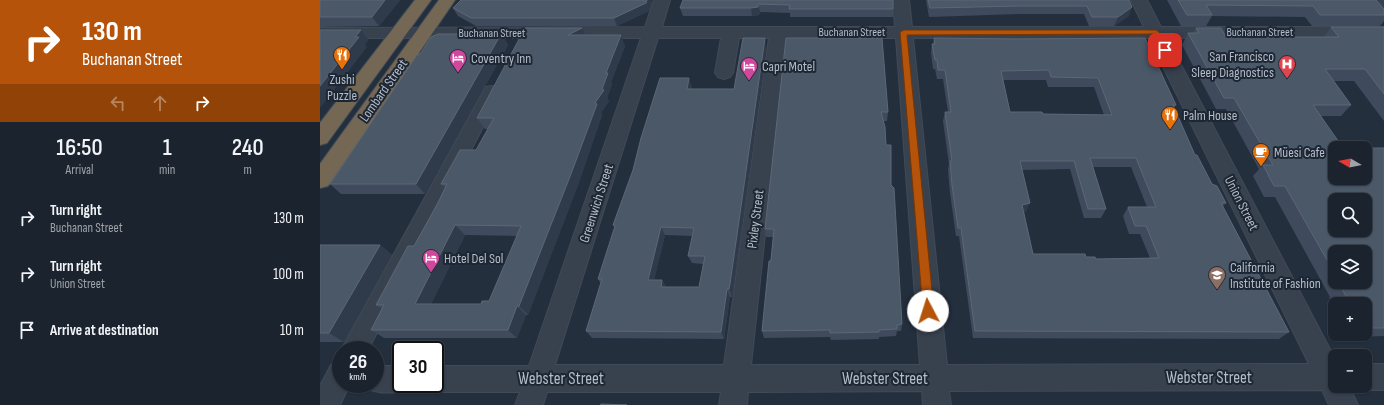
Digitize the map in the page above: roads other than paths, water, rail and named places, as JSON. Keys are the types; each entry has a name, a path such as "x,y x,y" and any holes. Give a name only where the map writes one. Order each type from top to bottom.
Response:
{"highway":[{"name":"Lombard Street","path":"320,138 423,0"},
{"name":"Lombard Street","path":"320,180 447,0"}],"street":[{"name":"Greenwich Street","path":"529,405 662,0"},
{"path":"901,0 937,405"},
{"name":"Union Street","path":"1139,0 1328,369"},
{"path":"1378,0 1384,7"},
{"path":"724,73 731,32"},
{"name":"Pixley Street","path":"733,405 778,32"},
{"name":"Buchanan Street","path":"320,33 1384,32"},
{"path":"513,54 524,33"},
{"path":"358,341 409,229 502,75"},
{"name":"Webster Street","path":"444,378 1328,377"},
{"path":"1372,377 1384,377"},
{"path":"325,405 332,386"},
{"name":"Union Street","path":"1339,393 1344,405"}],"place":[{"name":"Zushi Puzzle","path":"342,70"},
{"name":"Coventry Inn","path":"458,73"},
{"name":"San Francisco Sleep Diagnostics","path":"1287,79"},
{"name":"Capri Motel","path":"749,81"},
{"name":"Palm House","path":"1170,130"},
{"name":"Müesi Cafe","path":"1261,167"},
{"name":"Hotel Del Sol","path":"431,273"},
{"name":"California Institute of Fashion","path":"1217,290"}]}
